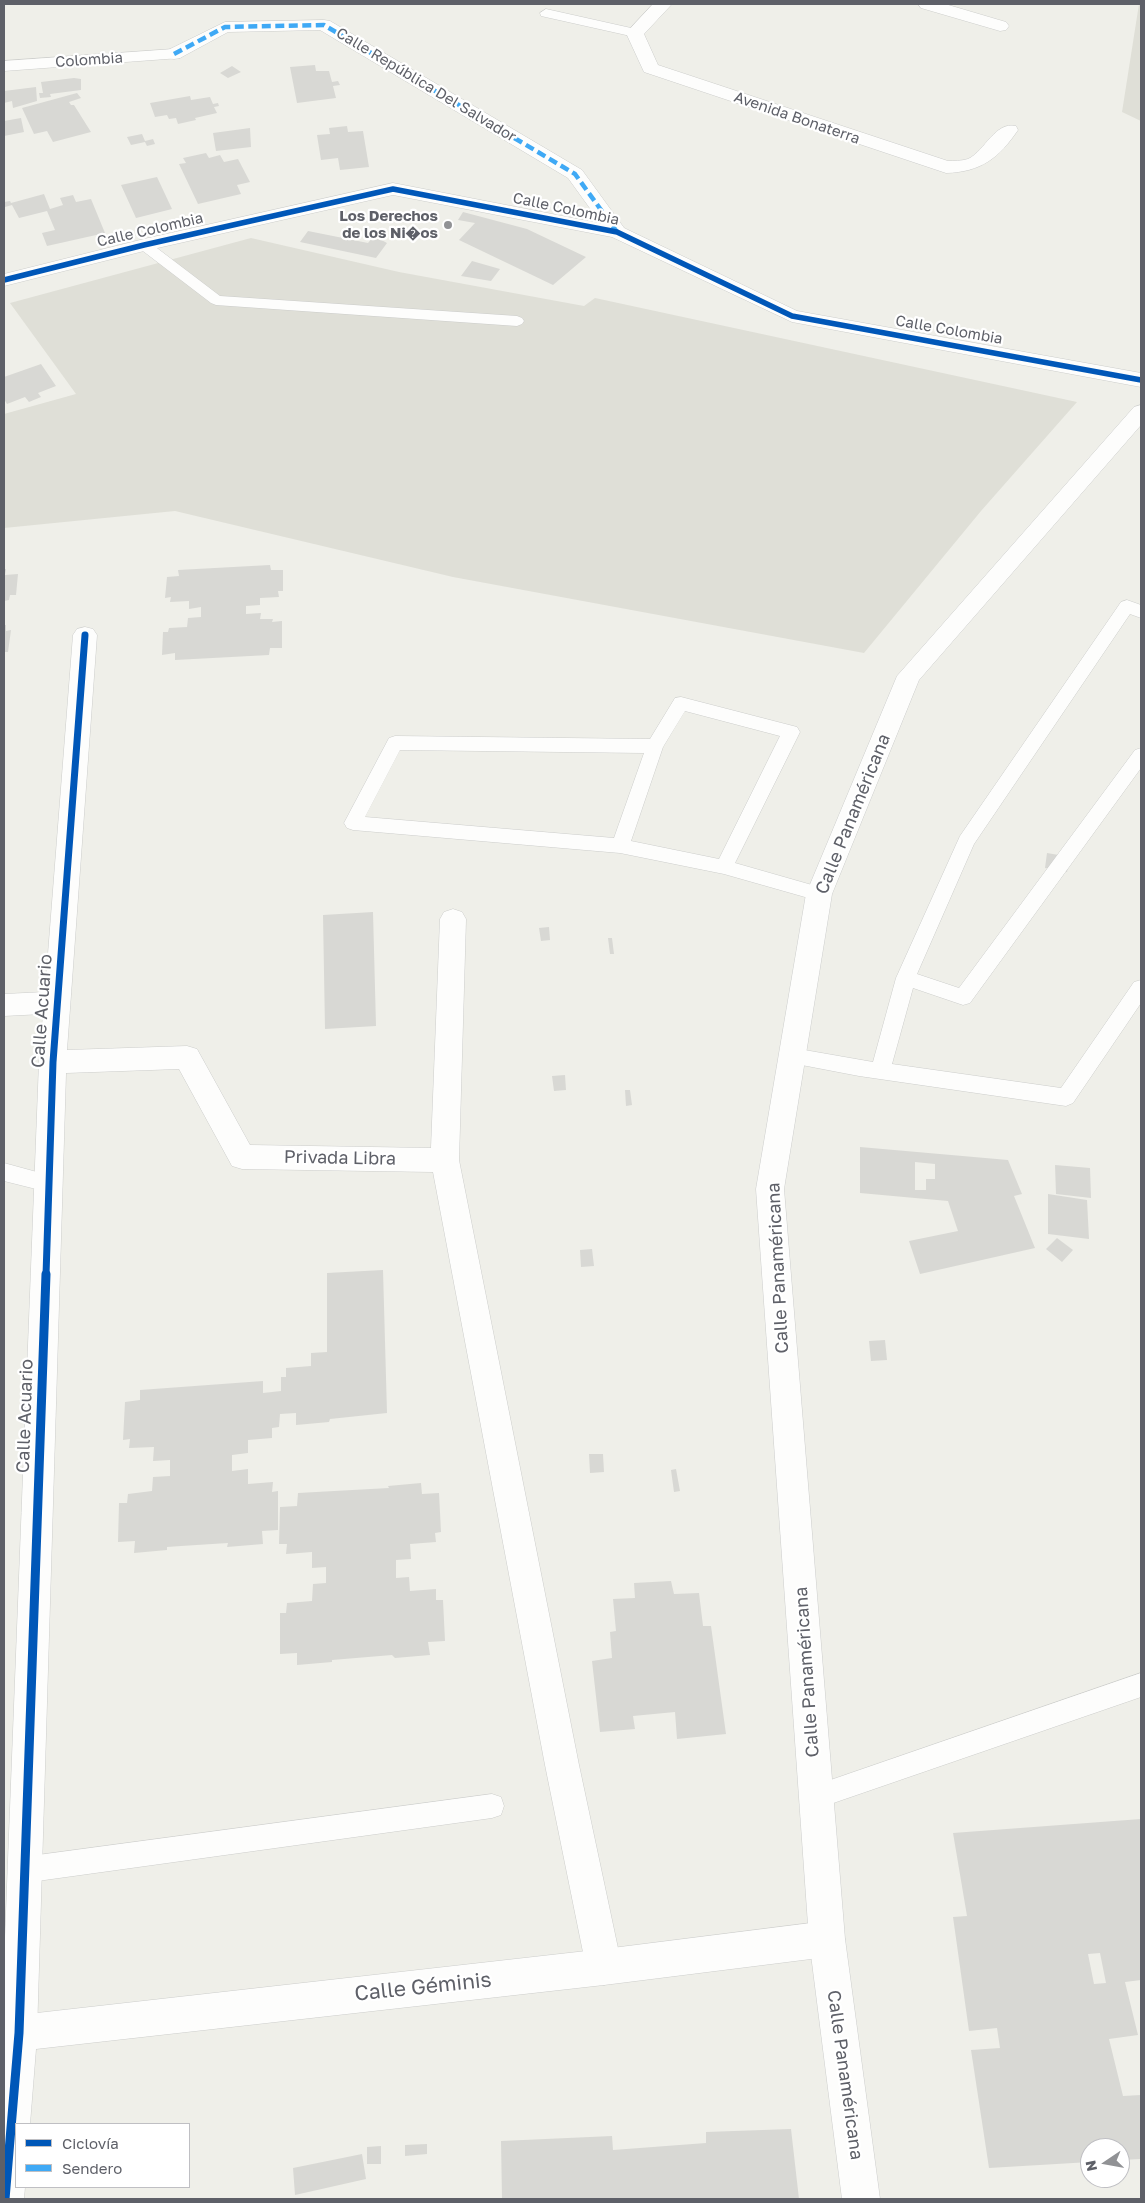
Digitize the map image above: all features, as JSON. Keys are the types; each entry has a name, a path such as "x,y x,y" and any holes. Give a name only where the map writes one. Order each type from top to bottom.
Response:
{"street":[{"path":"635,33 663,4"},
{"path":"927,4 1000,26"},
{"name":"Calle República Del Salvador","path":"174,54 225,26 324,25 575,174 616,232"},
{"name":"Avenida Bonaterra","path":"635,33 650,68 946,167 964,167 980,161 1009,130"},
{"name":"Colombia","path":"4,66 174,54"},
{"name":"Calle Colombia","path":"4,280 144,245 393,190 616,232 792,316 1141,380"},
{"name":"Calle Panaméricana","path":"861,2199 827,1940 770,1189 819,894 909,676 1141,412"},
{"name":"Calle Acuario","path":"5,2199 19,2033 23,1870 52,1062 85,635"},
{"path":"453,919 445,1160 562,1765 604,1967"},
{"path":"4,1005 57,1002"},
{"name":"Privada Libra","path":"52,1062 187,1057 242,1157 445,1160"},
{"name":"Calle Géminis","path":"19,2033 827,1940"}],"lane":[{"path":"546,13 635,33"},
{"path":"144,245 216,300 517,321"},
{"path":"881,1070 906,978 966,841 1127,606 1141,612"},
{"path":"620,846 655,746 681,703 792,732 724,867"},
{"path":"655,746 395,743 353,823 620,846 724,867 819,894"},
{"path":"906,978 963,997 1141,755"},
{"path":"793,1056 1066,1098 1141,988"},
{"path":"4,1172 48,1183"},
{"path":"816,1797 1141,1685"},
{"path":"23,1870 492,1806"}],"shaded area":[{"path":"1139,4 1141,4 1141,121 1122,112"},
{"path":"251,238 399,272 584,306 595,298 1077,402 981,511 864,653 453,577 175,511 4,528 4,414 76,394 10,303"}],"building":[{"path":"315,65 316,71 329,71 332,82 338,81 340,85 333,86 336,98 297,103 290,67"},
{"path":"232,66 241,72 228,78 220,73"},
{"path":"74,78 81,79 81,90 50,94 51,97 40,98 39,93 43,93 41,82"},
{"path":"36,87 37,101 13,108 12,101 4,103 4,91"},
{"path":"77,93 81,98 69,102 71,105 74,105 91,132 53,142 47,131 34,134 22,108"},
{"path":"190,96 191,100 210,97 213,104 218,103 219,106 214,107 217,113 178,124 176,118 169,119 167,115 155,117 150,103"},
{"path":"21,118 24,132 4,136 4,121"},
{"path":"347,126 348,132 363,131 369,167 340,170 338,158 321,160 317,135 330,134 329,128"},
{"path":"250,128 251,147 216,151 213,133"},
{"path":"142,134 145,141 153,139 155,144 147,146 145,142 131,145 127,137"},
{"path":"206,153 209,158 220,155 224,162 238,159 250,182 237,185 241,194 198,204 179,164 186,163 183,158"},
{"path":"157,177 172,209 136,218 121,185"},
{"path":"44,194 50,209 63,205 60,198 73,195 76,202 91,199 105,233 47,246 42,233 55,230 47,211 19,218 12,205 5,207 4,205 4,202 10,201 11,203"},
{"path":"463,212 527,229 586,257 553,285 459,240 475,223 458,220"},
{"path":"308,231 368,243 374,236 387,243 376,258 300,242"},
{"path":"472,261 500,269 491,281 461,276"},
{"path":"41,364 56,386 38,393 41,397 29,402 25,397 7,404 4,399 4,377"},
{"path":"270,565 271,570 283,570 283,591 278,591 279,597 260,598 260,605 246,606 246,614 261,613 260,619 273,619 272,622 282,621 282,648 270,648 269,655 175,660 175,653 162,655 163,632 168,632 169,628 187,627 188,618 201,617 201,607 189,609 189,601 170,602 171,597 165,598 167,577 179,576 178,570"},
{"path":"4,569 6,569 5,575 18,574 16,595 10,595 9,600 4,601"},
{"path":"4,625 6,625 6,631 11,630 8,652 4,652"},
{"path":"1047,853 1070,857 1067,872 1045,868"},
{"path":"373,912 376,1026 325,1029 323,915"},
{"path":"549,927 550,940 541,941 539,928"},
{"path":"608,938 612,938 614,954 610,954"},
{"path":"565,1075 566,1090 554,1091 552,1076"},
{"path":"625,1090 630,1090 632,1105 626,1106"},
{"path":"860,1147 1008,1160 1022,1194 1014,1196 1035,1248 920,1274 909,1241 958,1231 948,1201 860,1193","holes":["915,1162 935,1164 935,1179 926,1179 926,1190 915,1190"]},
{"path":"1055,1165 1090,1168 1091,1198 1056,1194"},
{"path":"1048,1194 1087,1200 1089,1239 1048,1234"},
{"path":"1057,1238 1073,1250 1062,1262 1046,1249"},
{"path":"592,1249 594,1266 581,1267 580,1250"},
{"path":"383,1270 387,1413 330,1419 329,1422 296,1425 296,1413 280,1414 279,1427 272,1428 272,1438 248,1440 248,1453 232,1455 232,1471 248,1469 248,1484 273,1482 272,1492 278,1491 278,1530 262,1531 263,1544 227,1547 228,1543 167,1547 167,1550 134,1553 135,1541 118,1542 119,1503 127,1503 128,1494 152,1491 153,1477 170,1476 170,1460 153,1461 154,1447 129,1448 130,1439 123,1440 125,1402 140,1400 140,1390 263,1381 263,1393 281,1391 281,1377 286,1377 286,1368 311,1366 311,1353 327,1352 327,1273"},
{"path":"885,1340 887,1360 871,1361 869,1341"},
{"path":"589,1454 603,1454 604,1472 590,1473"},
{"path":"676,1469 680,1491 674,1492 671,1470"},
{"path":"421,1483 422,1494 439,1493 441,1532 435,1533 436,1542 410,1544 411,1559 396,1560 396,1578 409,1577 410,1591 436,1589 436,1600 443,1600 445,1641 428,1642 430,1655 395,1658 392,1655 297,1665 297,1653 280,1654 280,1613 286,1613 287,1603 312,1601 313,1584 326,1583 326,1567 312,1568 312,1552 286,1554 287,1544 279,1544 280,1507 297,1506 298,1493 389,1488 388,1486"},
{"path":"671,1581 674,1594 699,1593 703,1626 711,1626 726,1734 677,1739 675,1712 633,1716 635,1729 600,1732 592,1661 612,1658 610,1632 616,1631 613,1599 635,1598 634,1583"},
{"path":"1141,1819 1141,1980 1125,1982 1138,2035 1109,2039 1123,2096 1141,2095 1141,2159 1130,2160 1130,2138 1080,2138 1080,2163 989,2168 971,2050 1000,2048 997,2028 969,2031 953,1917 967,1916 953,1833","holes":["1100,1953 1106,1983 1094,1984 1088,1954"]},
{"path":"791,2129 799,2199 502,2199 501,2141 612,2136 613,2150 706,2143 706,2132"},
{"path":"427,2144 427,2154 405,2156 405,2145"},
{"path":"381,2146 381,2164 367,2164 367,2147"},
{"path":"362,2154 366,2179 295,2195 293,2168"}],"marked path":[{"path":"174,54 225,27 324,25 575,174 617,232"}],"cycle path":[{"path":"4,280 144,245 393,189 617,232 792,316 1141,380"},
{"path":"5,2199 19,2033 53,1062 85,635"}],"place":[{"name":"Los Derechos de los Ni�os","path":"448,225"}]}
